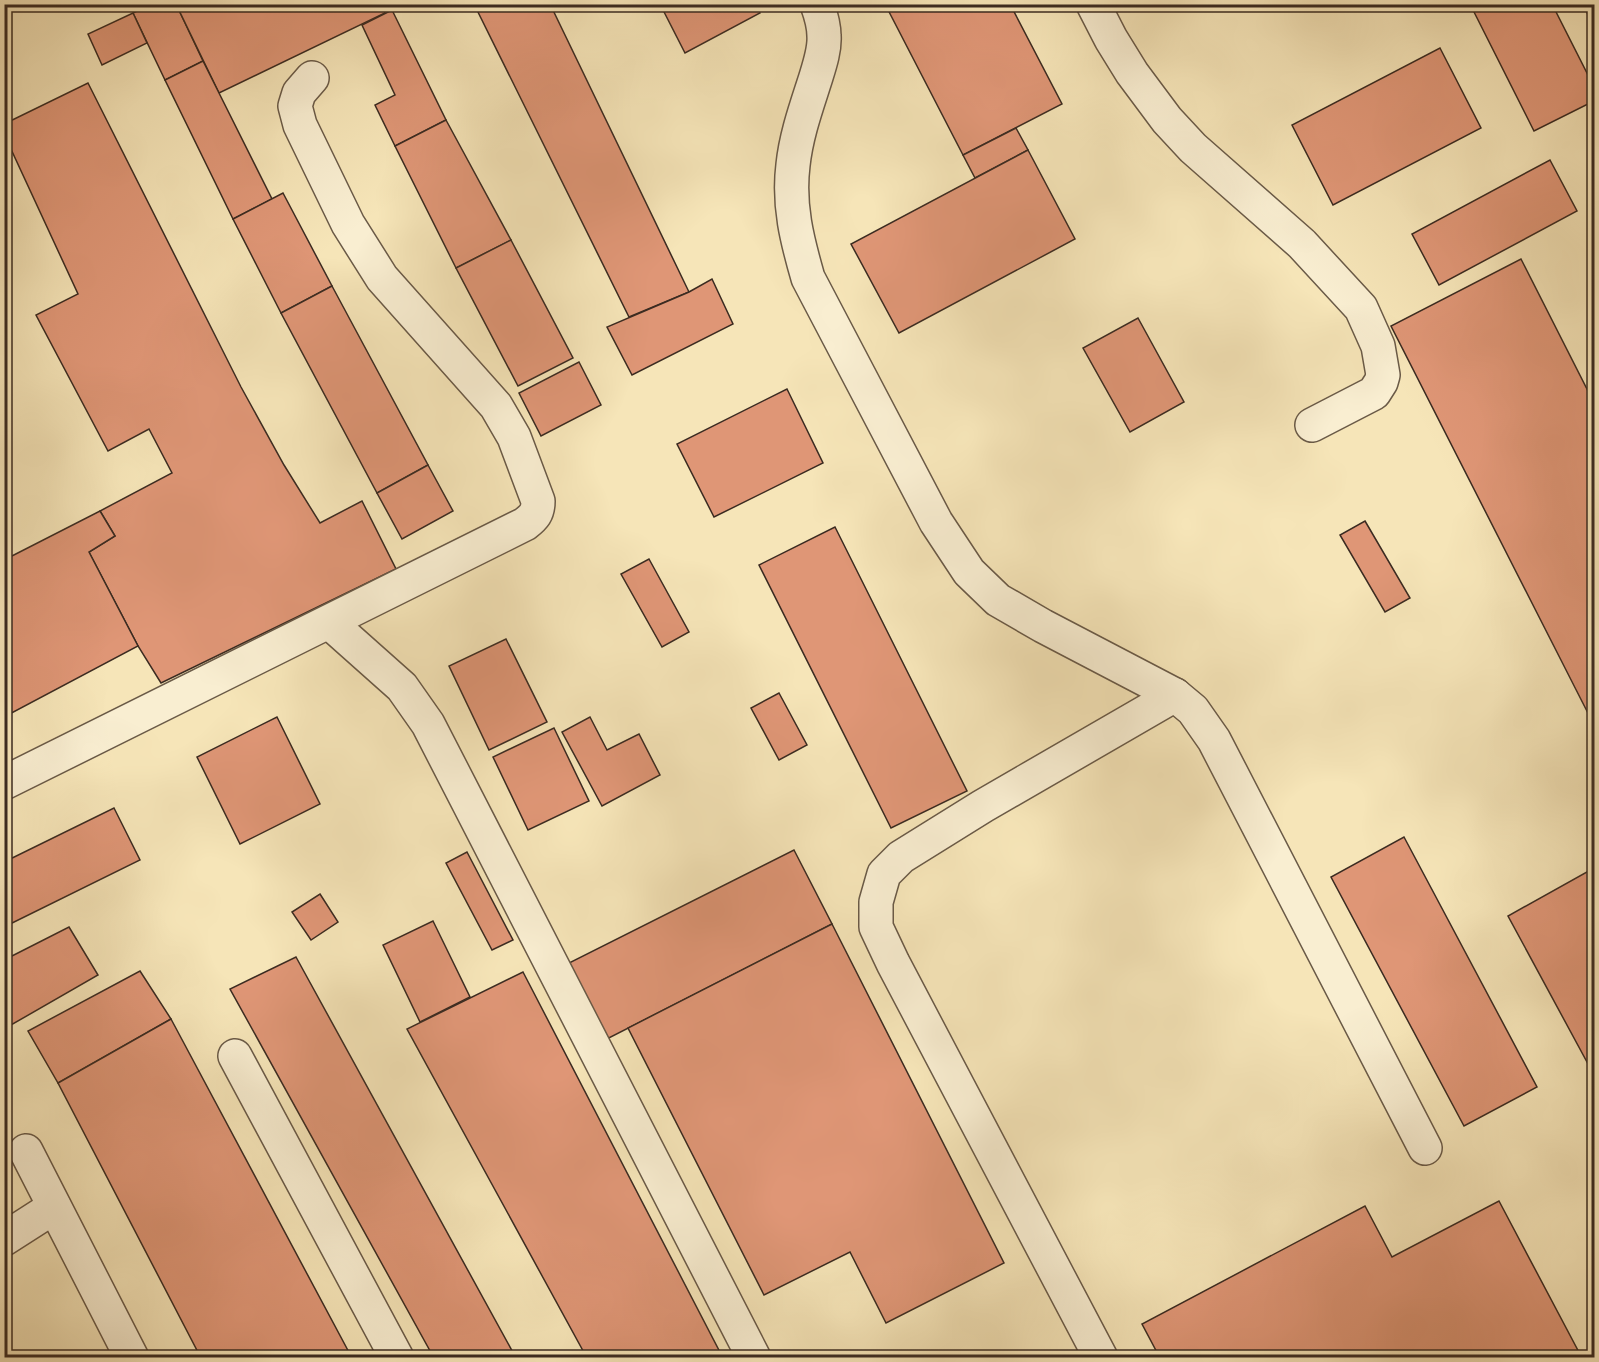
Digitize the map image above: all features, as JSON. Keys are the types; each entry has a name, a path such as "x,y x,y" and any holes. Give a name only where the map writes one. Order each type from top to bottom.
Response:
{"lane":[{"path":"817,4 822,16 825,38 793,164 791,199 795,234 807,278 936,522 969,572 998,600 1175,695 1193,710 1214,740 1425,1148"},
{"path":"1093,4 1132,74 1167,120 1193,148 1302,244 1361,308 1380,352 1383,375 1381,382 1374,393 1312,425"},
{"path":"4,783 525,524 534,517 538,508 538,501 514,437 496,406 382,278 348,224 300,125 296,106 299,93 312,78"},
{"path":"329,622 402,687 428,723 754,1358"},
{"path":"1101,1358 893,963 876,927 876,902 884,874 901,857 983,806 1175,695"},
{"path":"235,1056 397,1358"},
{"path":"26,1151 132,1358"},
{"path":"4,1239 54,1207"}],"building":[{"path":"151,4 176,4 203,61 165,80 133,13"},
{"path":"176,4 380,4 385,13 219,93"},
{"path":"474,4 550,4 689,292 629,317"},
{"path":"660,4 756,4 760,13 685,53"},
{"path":"885,4 1010,4 1062,104 963,155"},
{"path":"1470,4 1552,4 1594,87 1594,101 1534,131"},
{"path":"1583,4 1594,4 1594,28"},
{"path":"392,10 446,120 395,146 375,105 395,95 362,25"},
{"path":"133,13 147,43 102,65 88,34"},
{"path":"1440,48 1481,128 1333,205 1292,125"},
{"path":"203,61 272,199 233,219 165,80"},
{"path":"88,83 241,387 284,465 320,523 362,501 396,569 161,683 138,646 89,552 115,536 100,511 172,473 149,429 108,451 36,315 78,294 4,134 4,124"},
{"path":"446,120 511,240 456,268 395,146"},
{"path":"1016,128 1028,150 975,178 963,155"},
{"path":"1028,150 1075,239 899,333 851,244"},
{"path":"1550,160 1577,211 1439,285 1412,234"},
{"path":"283,193 332,286 281,313 233,219"},
{"path":"511,240 573,358 518,386 456,268"},
{"path":"1521,259 1594,403 1594,725 1391,326"},
{"path":"712,279 733,324 632,375 607,327 689,292"},
{"path":"332,286 428,465 377,493 281,313"},
{"path":"1138,318 1184,402 1130,432 1083,348"},
{"path":"579,362 601,405 541,436 519,393"},
{"path":"787,389 823,463 714,517 677,444"},
{"path":"428,465 453,511 402,539 377,493"},
{"path":"100,511 115,536 89,552 138,646 4,717 4,560"},
{"path":"1365,521 1410,598 1385,612 1340,535"},
{"path":"835,527 967,791 891,828 759,565"},
{"path":"649,559 689,632 662,647 621,574"},
{"path":"506,639 547,722 489,750 449,666"},
{"path":"779,693 807,745 779,760 751,708"},
{"path":"277,717 320,804 240,844 197,757"},
{"path":"590,717 607,750 639,734 660,775 602,806 562,732"},
{"path":"554,728 589,801 528,830 493,757"},
{"path":"114,808 140,860 4,927 4,862"},
{"path":"1404,837 1537,1087 1464,1126 1331,877"},
{"path":"794,850 832,924 599,1043 563,966"},
{"path":"467,852 513,940 492,950 446,863"},
{"path":"1594,868 1594,1075 1508,916"},
{"path":"320,894 338,922 311,940 292,912"},
{"path":"433,921 470,997 420,1022 383,945"},
{"path":"832,924 1004,1263 886,1323 850,1252 764,1295 628,1028"},
{"path":"69,927 98,975 4,1029 4,960"},
{"path":"296,957 516,1358 434,1358 230,989"},
{"path":"140,971 171,1019 58,1083 28,1031"},
{"path":"523,972 723,1358 587,1358 407,1029"},
{"path":"171,1019 352,1358 201,1358 58,1083"},
{"path":"1499,1201 1582,1358 1160,1358 1142,1324 1365,1206 1392,1257"}]}
